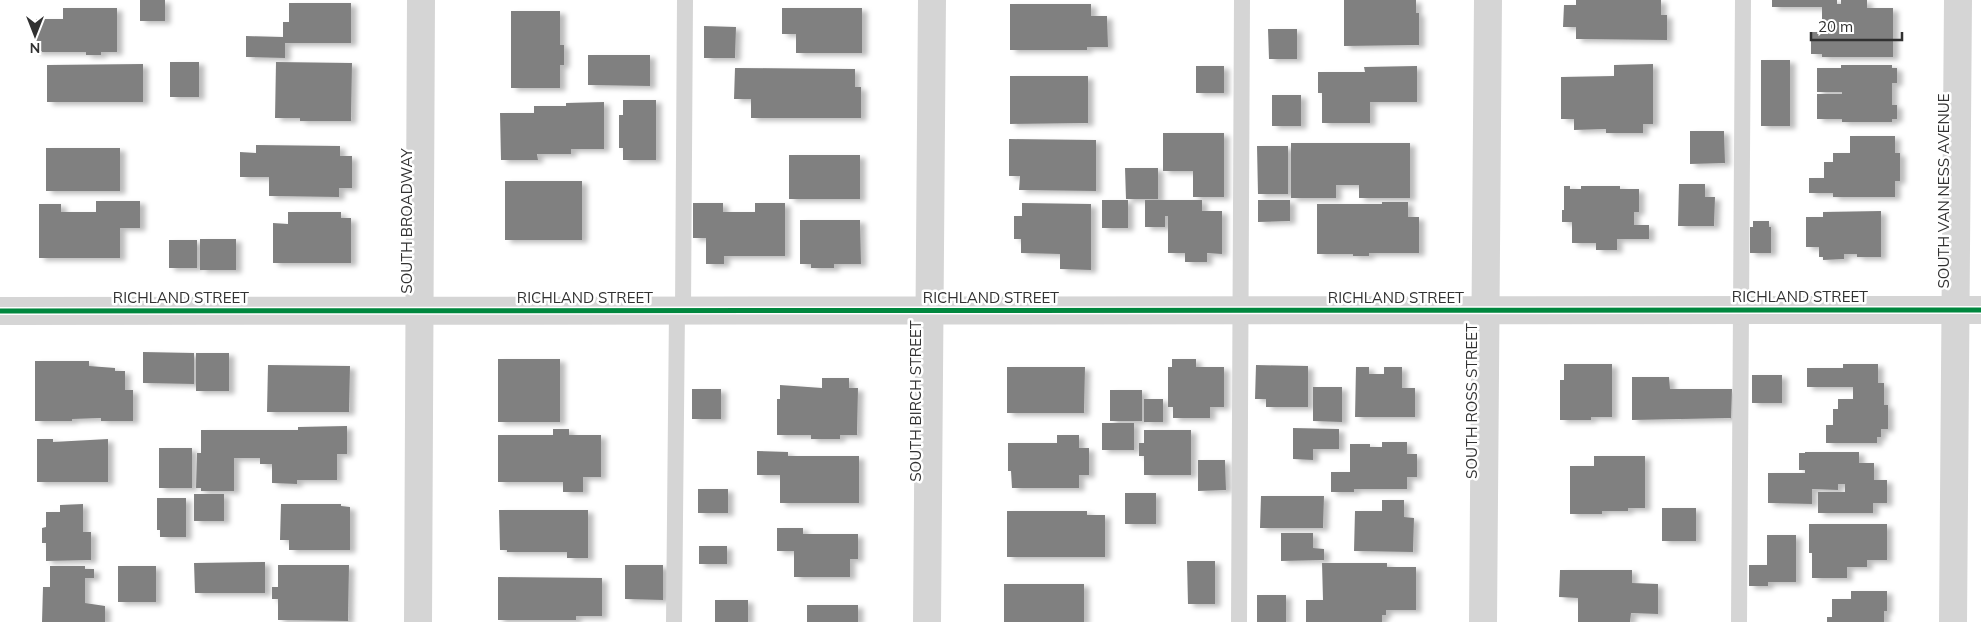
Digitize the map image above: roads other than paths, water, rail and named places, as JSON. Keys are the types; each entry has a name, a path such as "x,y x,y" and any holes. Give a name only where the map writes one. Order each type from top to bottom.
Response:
{"street":[{"name":"SOUTH BROADWAY","path":"418,622 421,0"},
{"name":"SOUTH BIRCH STREET","path":"927,622 932,0"},
{"name":"SOUTH ROSS STREET","path":"1482,622 1488,0"},
{"name":"SOUTH VAN NESS AVENUE","path":"1953,622 1968,310 1958,0"},
{"name":"RICHLAND STREET","path":"0,311 1968,310"}],"lane":[{"path":"674,622 685,0"},
{"path":"1239,622 1242,0"},
{"path":"1739,622 1743,0"}]}
